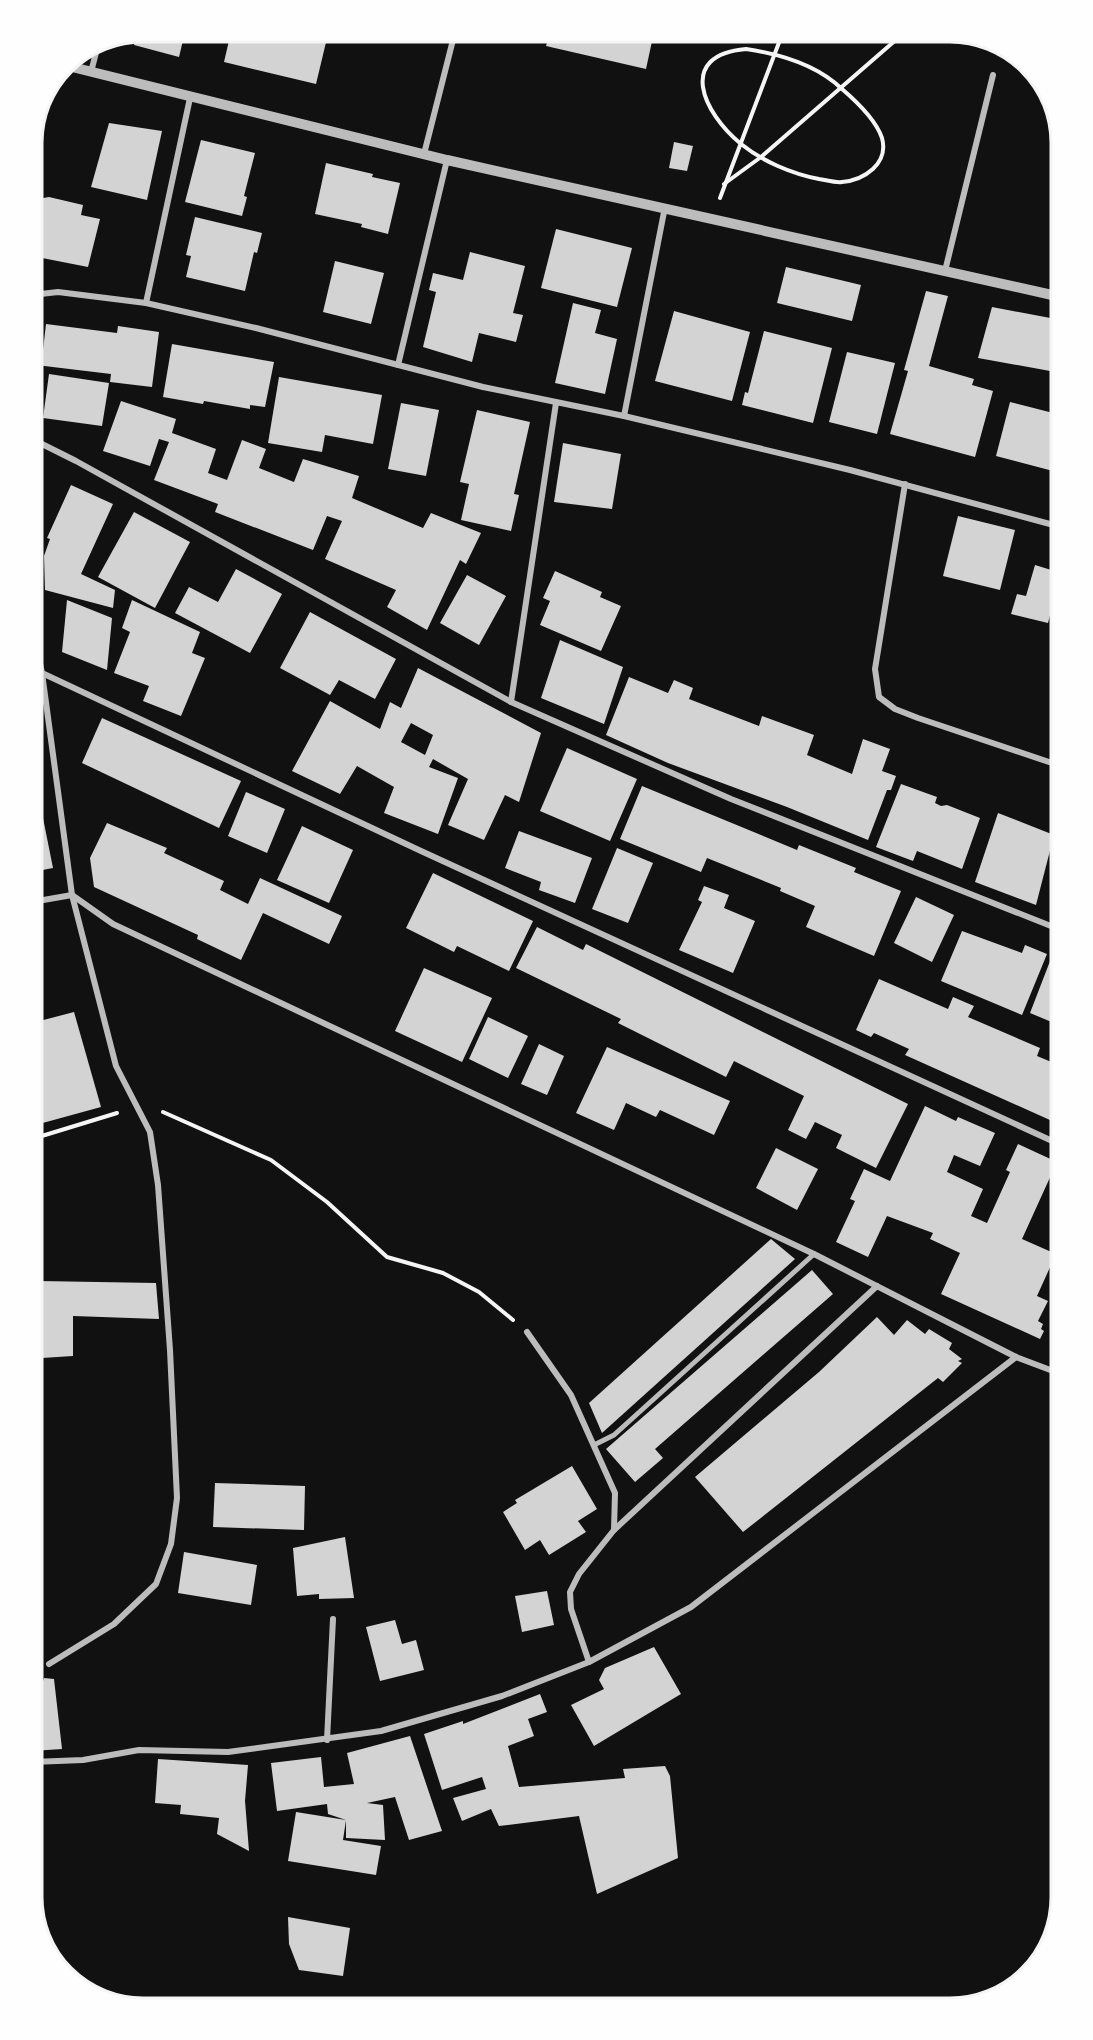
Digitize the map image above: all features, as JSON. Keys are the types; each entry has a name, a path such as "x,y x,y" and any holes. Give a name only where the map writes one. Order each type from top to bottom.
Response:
{"street":[{"path":"424,154 452,42"},
{"path":"91,74 96,54"},
{"path":"75,69 447,160 1051,295"},
{"path":"945,271 993,75"},
{"path":"146,303 190,98"},
{"path":"398,365 447,160"},
{"path":"624,416 665,207"},
{"path":"42,294 58,292 146,303 556,403 624,416 905,484 1051,524"},
{"path":"511,702 556,403"},
{"path":"42,444 511,702 731,799 1051,926"},
{"path":"905,484 875,669 879,698 896,709 918,718 1051,762"},
{"path":"42,673 72,895 116,1066 150,1132 164,1268 177,1498 171,1544 156,1584 114,1624 49,1664"},
{"path":"42,673 421,851 1051,1140"},
{"path":"42,900 72,895 113,924 814,1254 1016,1357 1051,1370"},
{"path":"594,1445 614,1435 814,1254"},
{"path":"589,1662 571,1609 570,1592 579,1574 614,1530 877,1286"},
{"path":"527,1332 571,1395 594,1445 615,1493 614,1530"},
{"path":"42,1762 83,1760 139,1750 228,1752 381,1731 502,1696 589,1662 691,1607 1016,1357"},
{"path":"327,1740 333,1619"}],"path":[{"path":"714,219 724,184 779,42"},
{"path":"724,184 761,157 893,42"},
{"path":"746,49 775,53 804,65 841,87 869,116 882,139 881,159 866,177 841,182 807,177 761,157 740,144 706,102 702,86 704,72 714,57 726,51 746,49"},
{"path":"133,1098 271,1160 327,1202 387,1257 443,1274 479,1292 527,1332"},
{"path":"42,1136 137,1106"}],"building":[{"path":"143,42 183,42 179,57 134,45 135,43"},
{"path":"229,42 326,42 316,84 224,62"},
{"path":"547,42 652,42 646,69 546,46"},
{"path":"109,123 162,131 147,200 91,187"},
{"path":"201,140 255,153 244,196 247,197 242,216 185,202"},
{"path":"674,142 693,146 687,171 669,168"},
{"path":"326,163 400,183 388,234 361,227 362,224 315,214"},
{"path":"49,197 83,205 81,215 100,219 88,267 42,258 42,198"},
{"path":"195,217 262,233 257,253 254,252 245,291 186,277 191,256 186,255"},
{"path":"556,229 632,248 617,307 541,288"},
{"path":"470,252 525,266 513,313 523,315 516,342 479,333 472,362 423,347 436,292 429,290 433,273 463,280"},
{"path":"335,261 384,273 371,324 323,312"},
{"path":"786,267 861,285 852,321 777,303"},
{"path":"926,291 948,296 929,366 974,379 972,385 993,391 975,457 890,434 908,371 904,370"},
{"path":"573,303 601,310 595,333 617,339 605,394 555,383"},
{"path":"992,307 1051,318 1051,371 978,358"},
{"path":"674,311 750,332 732,401 655,381"},
{"path":"46,324 117,333 118,326 159,332 152,387 110,382 111,374 42,366"},
{"path":"764,331 832,348 813,423 742,405 745,392 748,393"},
{"path":"172,344 274,362 265,407 250,405 250,409 163,397"},
{"path":"847,352 895,363 877,434 829,422"},
{"path":"49,374 109,383 102,426 43,418"},
{"path":"279,377 382,395 373,444 325,435 322,452 268,443"},
{"path":"121,401 176,419 172,433 216,449 208,473 227,480 242,440 266,449 259,468 294,482 303,459 359,476 352,498 423,528 431,513 481,533 466,564 460,560 427,630 387,607 396,590 325,559 342,521 327,516 313,550 215,512 218,504 154,480 169,442 159,439 150,466 103,451"},
{"path":"1010,402 1051,412 1051,470 996,456"},
{"path":"401,403 439,410 426,476 388,469"},
{"path":"477,410 530,422 514,494 519,495 511,531 461,520 469,484 460,482"},
{"path":"563,443 621,454 612,509 554,502"},
{"path":"71,485 113,504 81,574 115,590 113,608 45,590 44,556 50,539 47,538"},
{"path":"134,512 190,542 155,608 98,577"},
{"path":"958,516 1015,530 1000,590 943,576"},
{"path":"1035,565 1051,570 1051,611 1048,623 1011,614 1017,594 1026,596"},
{"path":"236,569 282,594 250,653 175,613 189,587 218,602"},
{"path":"555,571 602,592 600,597 621,606 601,651 540,625 550,601 543,598"},
{"path":"467,575 506,596 479,645 440,623"},
{"path":"67,600 112,618 107,670 62,652"},
{"path":"132,600 200,632 192,653 205,658 181,716 143,701 149,686 114,673 130,632 122,628"},
{"path":"310,612 396,659 375,699 339,680 330,695 280,668"},
{"path":"560,640 623,667 604,724 541,698"},
{"path":"418,668 541,733 519,802 505,795 484,840 448,825 468,779 433,759 429,767 458,778 438,834 384,813 394,787 357,766 340,794 292,771 330,701 380,729 390,702 401,708","holes":["411,723 433,735 425,755 401,742"]},
{"path":"629,677 668,693 674,680 693,688 689,699 759,726 762,716 814,735 807,755 852,774 863,739 890,749 882,771 896,776 891,790 887,790 868,840 668,763 606,735"},
{"path":"102,718 241,781 219,828 82,763"},
{"path":"567,748 637,779 610,841 540,811"},
{"path":"901,784 937,797 935,803 941,806 947,805 980,818 962,869 917,851 913,861 876,847"},
{"path":"642,786 797,850 799,845 856,868 854,872 901,891 874,956 806,927 815,906 780,891 781,888 707,858 701,872 620,839"},
{"path":"246,792 285,809 267,853 228,836"},
{"path":"42,813 53,868 42,870"},
{"path":"998,813 1051,834 1051,847 1036,905 975,882"},
{"path":"107,823 167,848 164,853 224,881 220,890 248,904 260,878 342,916 329,944 263,913 241,960 197,939 198,935 94,887 90,858"},
{"path":"302,826 353,850 329,903 277,880"},
{"path":"519,831 592,858 575,903 539,890 541,882 505,868"},
{"path":"617,848 653,863 628,923 592,909"},
{"path":"433,873 533,921 509,971 457,946 454,952 406,928"},
{"path":"704,886 729,895 724,908 755,921 733,973 679,950 702,902 698,900"},
{"path":"916,897 954,915 932,962 894,943"},
{"path":"537,927 583,950 586,944 908,1104 876,1168 836,1148 842,1135 815,1122 806,1139 788,1130 804,1096 734,1061 726,1077 618,1023 621,1019 516,968"},
{"path":"962,931 1022,953 1025,945 1047,954 1022,1015 941,981"},
{"path":"1051,959 1051,1022 1030,1013"},
{"path":"424,968 492,998 462,1062 395,1031"},
{"path":"879,979 948,1009 953,997 974,1006 968,1017 1040,1048 1037,1056 1051,1062 1051,1121 905,1055 909,1049 874,1033 871,1037 856,1030"},
{"path":"74,1012 101,1107 42,1123 42,1020"},
{"path":"488,1017 528,1036 508,1078 469,1059"},
{"path":"539,1044 564,1056 547,1095 521,1084"},
{"path":"607,1047 730,1101 714,1135 660,1110 656,1117 626,1103 614,1130 576,1113"},
{"path":"925,1106 956,1121 958,1117 995,1133 980,1166 954,1155 947,1172 983,1189 971,1216 987,1223 1010,1172 1006,1170 1018,1144 1051,1159 1051,1175 1022,1239 1051,1252 1051,1265 1037,1296 1048,1301 1038,1321 1043,1324 1041,1329 1044,1331 1040,1339 941,1294 960,1253 930,1239 933,1233 887,1216 868,1257 836,1242 855,1201 850,1199 864,1169 890,1181"},
{"path":"776,1148 818,1169 797,1210 756,1188"},
{"path":"771,1239 795,1259 602,1433 589,1403"},
{"path":"812,1270 833,1294 655,1449 663,1458 635,1482 606,1449"},
{"path":"42,1281 156,1283 159,1319 73,1316 73,1356 42,1358"},
{"path":"877,1317 894,1335 907,1320 925,1334 929,1329 952,1343 949,1349 962,1359 958,1361 962,1363 943,1382 938,1378 743,1532 695,1477 819,1372"},
{"path":"572,1466 597,1509 578,1521 586,1532 549,1555 540,1540 525,1550 503,1512 517,1503 515,1500"},
{"path":"215,1483 305,1486 304,1530 213,1527"},
{"path":"345,1537 354,1598 319,1599 319,1594 297,1596 293,1548"},
{"path":"184,1552 257,1565 251,1605 178,1593"},
{"path":"547,1591 554,1625 522,1632 515,1596"},
{"path":"395,1620 402,1644 416,1640 424,1670 380,1681 366,1627"},
{"path":"654,1647 681,1694 594,1746 571,1705 604,1689 599,1680 605,1668"},
{"path":"44,1678 54,1679 62,1749 42,1750 42,1684"},
{"path":"540,1694 547,1712 528,1719 534,1736 508,1746 519,1787 625,1778 623,1769 665,1766 670,1776 678,1858 597,1894 579,1816 499,1826 491,1809 462,1821 453,1798 486,1789 482,1777 442,1790 424,1734 463,1721 463,1724"},
{"path":"410,1736 442,1831 409,1840 395,1797 367,1803 383,1805 385,1840 346,1838 346,1820 328,1814 327,1804 277,1811 271,1763 321,1757 324,1787 354,1784 347,1753"},
{"path":"158,1759 248,1765 245,1801 249,1851 217,1834 219,1818 180,1814 181,1805 155,1803"},
{"path":"296,1812 346,1820 343,1840 381,1846 376,1875 288,1861"},
{"path":"288,1917 350,1928 343,1976 299,1970 289,1944"}]}
